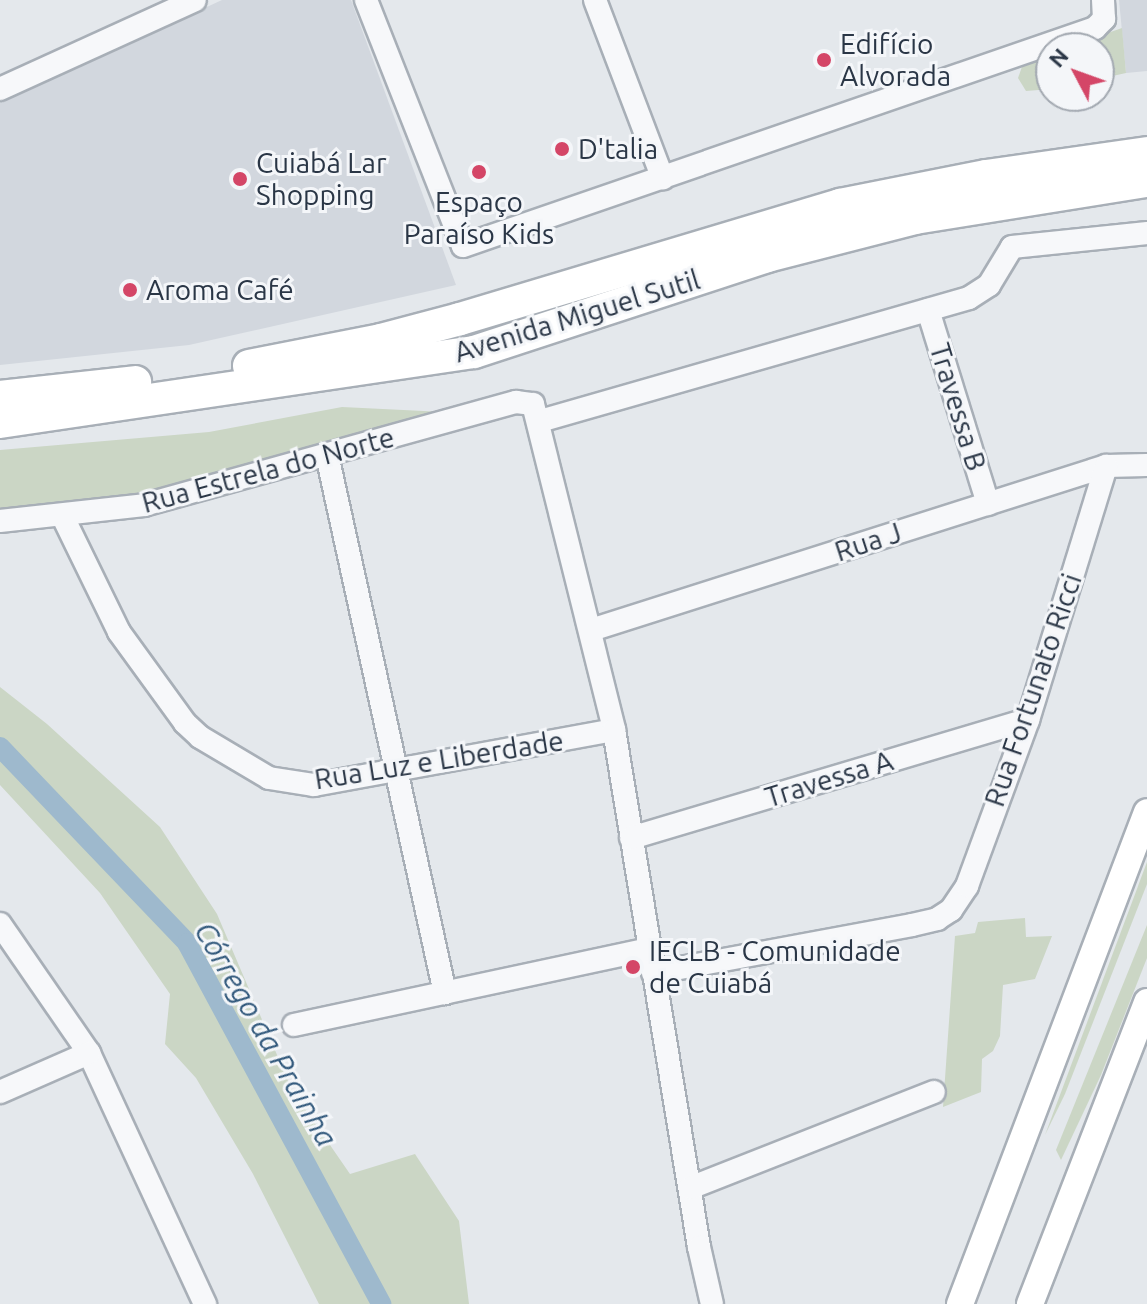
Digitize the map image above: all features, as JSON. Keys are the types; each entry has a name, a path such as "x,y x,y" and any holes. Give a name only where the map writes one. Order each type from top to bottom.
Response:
{"highway":[{"name":"Avenida Miguel Sutil","path":"0,397 278,362 460,319 840,205 986,176 1136,168"},
{"name":"Avenida Miguel Sutil","path":"0,422 474,352 767,256 915,218 1136,168"}],"main road":[{"path":"960,1304 1147,812"},
{"path":"1030,1304 1147,1002"}],"street":[{"path":"0,89 195,0"},
{"path":"366,0 463,246 1095,28 1104,19 1103,0"},
{"path":"595,0 663,179"},
{"name":"Rua Estrela do Norte","path":"0,521 63,517 144,505 516,402 536,413 928,310 980,292 996,277 1012,247 1147,233"},
{"name":"Travessa B","path":"928,310 988,504"},
{"path":"536,413 614,730 653,973 712,1304"},
{"path":"327,455 445,993"},
{"name":"Rua J","path":"591,630 1106,466 1147,465"},
{"name":"Rua Fortunato Ricci","path":"653,973 925,922 951,910 967,886 1028,720 1106,466"},
{"name":"Rua Luz e Liberdade","path":"63,517 119,632 185,723 200,737 269,778 314,785 614,730"},
{"name":"Travessa A","path":"631,838 1028,720"},
{"path":"0,924 89,1053 205,1304"},
{"path":"294,1025 650,949"},
{"path":"0,1092 89,1053"},
{"path":"690,1188 934,1092"}],"shaded area":[{"path":"222,0 351,0 456,285 189,345 0,365 0,102"},
{"path":"1119,0 1147,0 1147,71 1126,73"}],"green space":[{"path":"1122,28 1126,73 1115,75 1115,32 1111,32"},
{"path":"1035,59 1035,90 1026,91 1018,78 1023,64"},
{"path":"342,407 444,412 139,500 0,514 0,450 209,432"},
{"path":"0,687 47,724 160,827 217,914 292,1090 350,1174 415,1154 459,1221 469,1304 319,1304 253,1174 196,1078 165,1044 170,994 100,893 0,785"},
{"path":"1147,862 1147,884 1065,1094 1045,1135"},
{"path":"1025,918 1026,937 1052,936 1035,979 1003,985 1000,1036 993,1051 982,1059 981,1092 943,1107 955,936 975,933 978,922"},
{"path":"1147,925 1147,958 1101,1075 1061,1160 1056,1150"}],"waterway":[{"name":"Córrego da Prainha","path":"0,747 187,943 381,1304"}],"place":[{"name":"Edifício Alvorada","path":"824,60"},
{"name":"D'talia","path":"562,149"},
{"name":"Espaço Paraíso Kids","path":"479,172"},
{"name":"Cuiabá Lar Shopping","path":"240,179"},
{"name":"Aroma Café","path":"130,290"},
{"name":"IECLB - Comunidade de Cuiabá","path":"633,967"}]}
